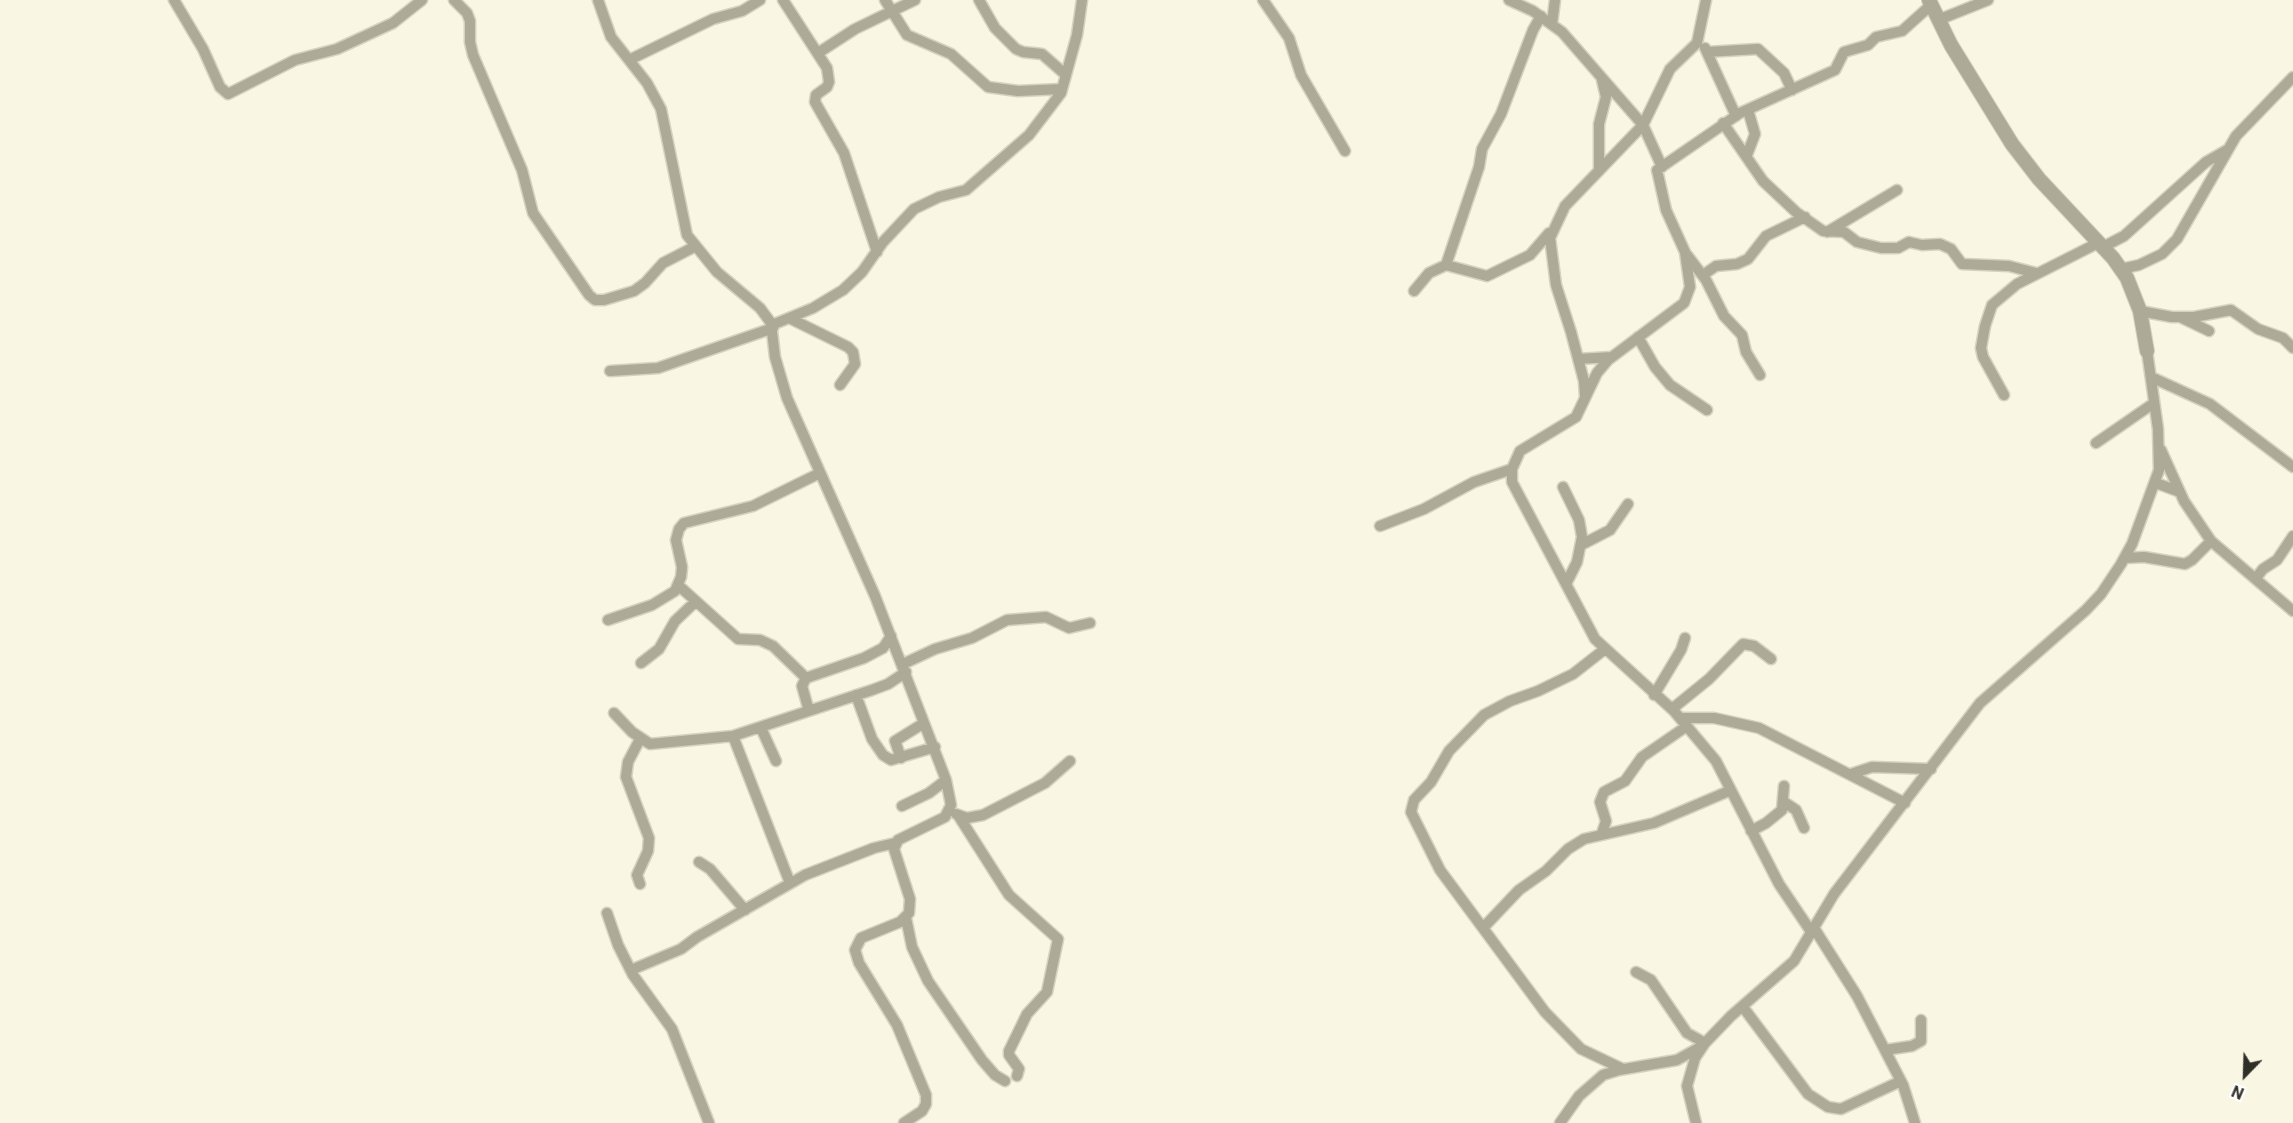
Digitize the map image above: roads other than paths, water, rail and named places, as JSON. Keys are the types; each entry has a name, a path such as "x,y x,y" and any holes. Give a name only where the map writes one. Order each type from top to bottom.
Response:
{"street":[{"path":"174,0 203,49 220,87 228,94 295,60 337,49 393,23 422,0"},
{"path":"454,0 467,14 473,55 522,170 533,213 589,295 595,300 604,300 634,291 645,284 663,263 696,246"},
{"path":"598,0 611,37 647,83 661,109 687,235 717,272 760,308 772,326 783,387 904,668 935,747 954,813 1009,895 1058,939 1047,992 1028,1014 1009,1051 1009,1055 1019,1068 1017,1076"},
{"path":"629,60 713,19 742,11 759,0"},
{"path":"783,0 827,68 829,82 827,87 816,95 815,102 844,153 877,252"},
{"path":"885,0 907,35 944,49 992,88 1062,89"},
{"path":"818,53 855,29 915,0"},
{"path":"979,0 995,28 1016,49 1042,54 1066,75"},
{"path":"610,371 658,368 772,326 813,308 843,290 862,272 914,210 939,197 966,190 981,180 1041,122 1062,89 1077,35 1082,0"},
{"path":"1263,0 1289,38 1301,75 1345,151"},
{"path":"1509,0 1541,16 1562,32 1643,125 1662,167"},
{"path":"1552,24 1551,14 1556,0"},
{"path":"1585,398 1584,381 1551,266 1549,241 1565,206 1643,125 1670,69 1676,60 1693,49 1701,35 1706,0"},
{"path":"1938,20 1988,0"},
{"path":"1696,1123 1687,1086 1695,1058 1704,1045 1794,962 1844,879 1980,703 2086,610 2101,594 2125,558 2156,483 2159,447 2151,377 2140,311 2127,278 2101,245 2039,179 2012,144 1984,103 1930,3 1902,31 1876,37 1868,45 1844,52 1835,70 1723,123 1656,173 1666,210 1685,252 1703,275 1724,316 1742,335 1746,352 1760,375"},
{"path":"1414,291 1424,277 1446,265 1479,167 1482,149 1501,114 1533,30 1541,16"},
{"path":"1701,35 1736,116"},
{"path":"1707,52 1758,49 1784,73 1792,90"},
{"path":"1599,171 1598,132 1606,97 1602,77"},
{"path":"2121,269 2139,265 2162,254 2177,239 2236,136 2293,77"},
{"path":"1747,155 1755,134 1748,110"},
{"path":"1723,123 1763,181 1805,217 1827,232 1844,232 1857,242 1881,248 1899,248 1909,242 1922,245 1940,244 1951,249 1962,264 2009,266 2036,273"},
{"path":"2004,395 1983,357 1981,348 1992,305 1998,297 2036,273 2124,236 2206,162 2228,150"},
{"path":"1827,232 1897,190"},
{"path":"1703,275 1716,266 1737,264 1749,259 1766,236 1805,217"},
{"path":"1446,265 1487,276 1530,255 1553,228"},
{"path":"1685,252 1690,287 1684,303 1612,357 1597,373 1576,417 1520,451 1512,468 1512,482 1595,639 1672,709 1716,761 1729,791 1779,884 1837,961 1901,1081 1915,1123"},
{"path":"2140,311 2179,317 2231,310 2258,329 2283,338 2293,348"},
{"path":"2179,317 2209,332"},
{"path":"789,318 854,352 855,364 840,385"},
{"path":"1638,337 1655,367 1670,385 1707,410"},
{"path":"1578,358 1612,357"},
{"path":"2151,377 2210,404 2292,465"},
{"path":"2096,443 2154,403"},
{"path":"2159,447 2194,519 2211,541 2293,611"},
{"path":"1380,526 1424,509 1457,490 1512,468"},
{"path":"609,620 652,606 667,597 678,585 682,567 676,540 679,529 684,523 753,506 820,473"},
{"path":"2156,483 2180,492"},
{"path":"1563,487 1581,528 1581,544 1577,562 1566,585"},
{"path":"1581,544 1610,530 1628,504"},
{"path":"2256,578 2263,569 2277,560 2293,536"},
{"path":"2125,558 2144,557 2185,564 2192,561 2211,541"},
{"path":"678,585 738,639 760,640 773,646 806,678"},
{"path":"641,663 659,649 675,621 695,602"},
{"path":"614,713 640,740 650,744 733,736 888,684 904,668 934,650 972,638 1007,620 1046,617 1069,628 1090,622"},
{"path":"810,711 802,686 806,678 864,658 883,648 891,636"},
{"path":"1654,694 1681,650 1685,638"},
{"path":"1672,709 1695,692 1743,644 1754,646 1771,659"},
{"path":"1605,649 1573,674 1538,691 1510,700 1484,715 1449,751 1431,782 1411,805 1414,819 1440,870 1562,1030 1581,1049 1623,1069"},
{"path":"856,695 877,748 891,760 935,747"},
{"path":"1602,833 1606,820 1600,802 1604,792 1625,781 1642,757 1684,722 1714,718 1759,728 1905,803"},
{"path":"901,758 894,745 896,741 924,723"},
{"path":"761,728 776,761"},
{"path":"733,736 790,883"},
{"path":"640,740 628,762 626,777 649,838 648,851 637,875 640,884"},
{"path":"632,970 681,949 790,883 829,864 895,843 954,813 967,818 983,815 1045,783 1070,761"},
{"path":"1851,774 1872,768 1931,769"},
{"path":"902,806 929,793 946,780"},
{"path":"1751,831 1775,817 1782,810 1784,786"},
{"path":"1483,928 1519,890 1546,871 1568,849 1584,839 1602,833 1648,825 1729,791"},
{"path":"1784,802 1796,810 1804,828"},
{"path":"895,843 894,852 910,899 906,918 912,947 928,981 982,1060 995,1075 1005,1081"},
{"path":"699,862 710,869 745,910"},
{"path":"608,913 618,945 642,990 672,1029 709,1123"},
{"path":"904,1123 922,1111 926,1104 926,1095 897,1025 859,963 855,950 861,938 906,918"},
{"path":"1636,972 1651,980 1687,1033 1704,1045"},
{"path":"1743,1007 1808,1094 1828,1107 1841,1109 1901,1081"},
{"path":"1885,1050 1912,1046 1921,1041 1921,1020"},
{"path":"1560,1123 1595,1080 1623,1069 1677,1060 1704,1045"}]}
